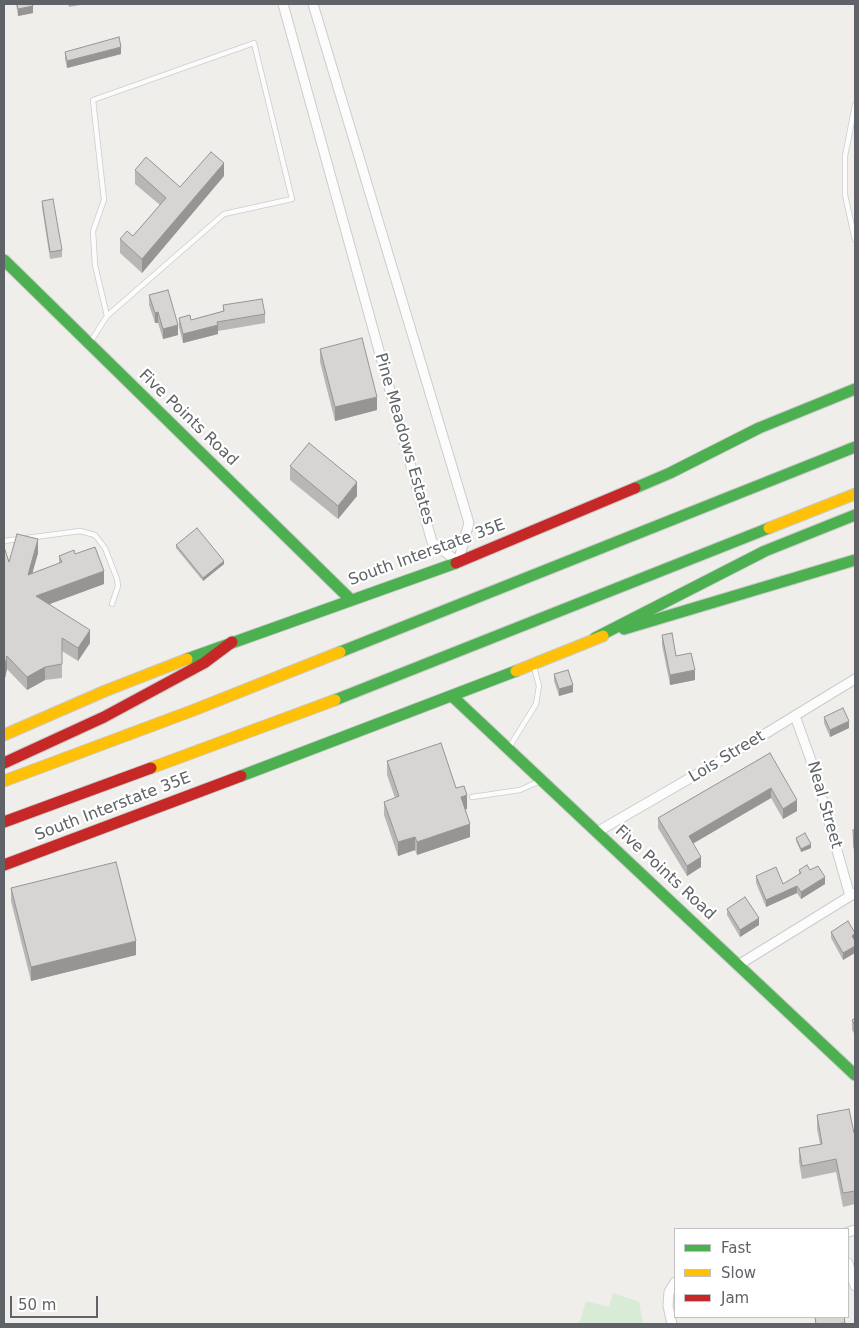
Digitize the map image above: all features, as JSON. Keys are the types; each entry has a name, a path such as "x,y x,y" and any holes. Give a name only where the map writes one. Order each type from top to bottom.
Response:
{"main road":[{"name":"Five Points Road","path":"4,260 350,599"},
{"name":"South Interstate 35E","path":"4,735 105,691 232,642 458,562 670,473 759,428 855,389"},
{"path":"4,781 194,710 855,447"},
{"path":"4,822 392,679 855,494"},
{"path":"595,638 765,551 855,515"},
{"name":"South Interstate 35E","path":"4,865 452,696 595,638 855,560"},
{"path":"4,764 104,717 204,663 232,642"},
{"name":"Five Points Road","path":"452,696 740,964 855,1075"}],"street":[{"name":"Pine Meadows Estates","path":"283,4 432,542 458,562"},
{"path":"313,4 469,523 458,562"},
{"name":"Lois Street","path":"597,832 855,679"},
{"name":"Neal Street","path":"795,716 812,763 852,894"},
{"path":"740,964 852,894"},
{"path":"849,1266 855,1286"},
{"path":"672,1324 668,1306 674,1284"}],"lane":[{"path":"89,344 107,316 224,214 292,199 254,43 93,100 104,200 93,231 94,248 107,316"},
{"path":"855,105 844,156 845,195 855,240"},
{"path":"4,541 80,531 95,535 105,548 117,579 118,586 112,604"},
{"path":"508,749 536,704 539,686 533,663"},
{"path":"472,797 520,790 542,780"}],"green space":[{"path":"613,1293 639,1302 643,1324 576,1324 580,1321 586,1301 609,1307"}],"building":[{"path":"17,4 33,4 33,6 18,9"},
{"path":"119,37 121,47 67,61 65,52"},
{"path":"211,152 224,163 142,259 120,239 127,231 133,236 166,198 135,170 146,157 180,187"},
{"path":"53,199 62,250 50,252 42,201"},
{"path":"168,290 178,325 163,329 158,312 155,313 149,295"},
{"path":"262,299 265,314 217,322 218,325 183,334 179,318 190,315 191,320 224,311 223,305"},
{"path":"362,338 377,397 335,407 320,349"},
{"path":"309,443 357,482 338,506 290,466"},
{"path":"197,528 224,561 203,578 176,545"},
{"path":"17,534 38,539 28,575 62,562 59,556 74,550 75,554 95,547 104,571 36,596 90,630 78,648 62,638 62,664 45,667 27,677 7,656 4,669 4,547 9,562"},
{"path":"672,633 676,656 691,653 695,670 670,675 662,635"},
{"path":"568,670 573,685 559,689 554,674"},
{"path":"843,708 849,721 830,730 824,717"},
{"path":"441,743 456,788 464,786 467,795 461,797 470,824 417,842 415,837 398,842 384,802 399,796 387,761"},
{"path":"770,753 797,800 783,809 771,788 689,836 701,857 687,866 658,818"},
{"path":"853,830 855,830 855,848 854,848"},
{"path":"805,833 811,844 801,849 796,838"},
{"path":"116,862 136,941 31,967 11,888"},
{"path":"807,865 810,870 818,866 825,877 801,892 797,886 766,900 756,876 776,867 783,884 801,873 799,870"},
{"path":"745,897 759,918 740,930 727,909"},
{"path":"848,921 855,933 852,936 855,946 843,953 831,932"},
{"path":"849,1109 855,1133 855,1191 843,1193 836,1159 802,1166 799,1148 822,1144 817,1115"},
{"path":"815,1318 844,1318 845,1323 834,1324 816,1324"}],"traffic: fast":[{"path":"4,260 350,599"},
{"path":"635,488 670,473 759,428 855,389"},
{"path":"340,652 855,447"},
{"path":"595,638 765,551 855,515"},
{"path":"335,700 769,528"},
{"path":"624,629 855,560"},
{"path":"187,659 456,563"},
{"path":"241,776 516,671"},
{"path":"452,696 855,1075"}],"traffic: slow":[{"path":"769,528 855,494"},
{"path":"516,671 603,636"},
{"path":"4,781 194,710 340,652"},
{"path":"4,735 105,691 187,659"},
{"path":"151,768 335,700"}],"traffic: jam":[{"path":"456,563 635,488"},
{"path":"4,763 104,717 204,663 232,642"},
{"path":"4,822 151,768"},
{"path":"4,865 241,776"}]}
